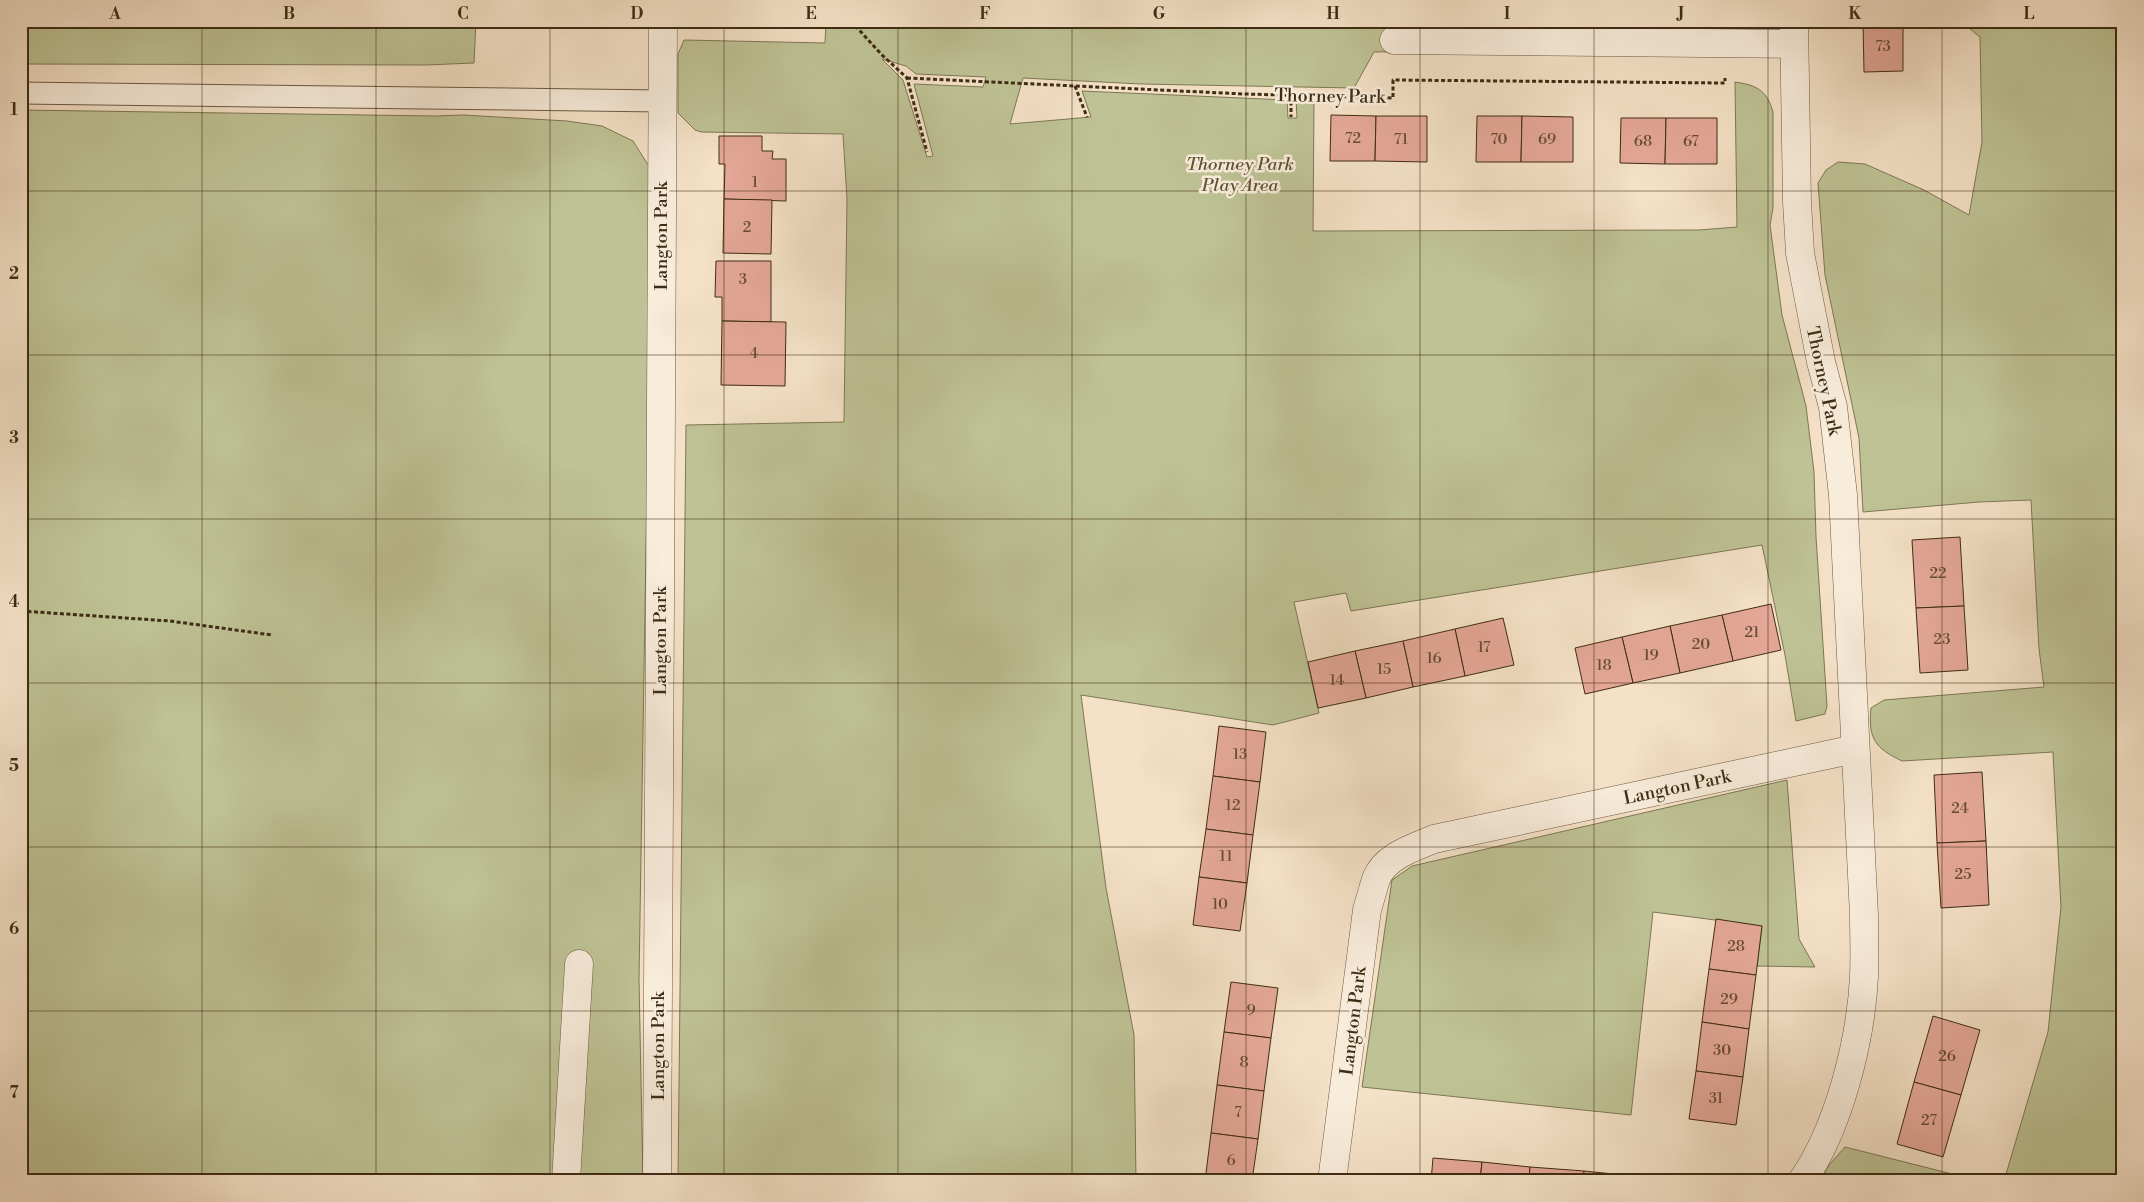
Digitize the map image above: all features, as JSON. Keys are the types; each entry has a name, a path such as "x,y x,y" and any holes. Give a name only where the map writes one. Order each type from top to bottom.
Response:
{"street":[{"path":"662,101 663,21"},
{"name":"Thorney Park","path":"1394,40 1724,43 1794,32 1797,202 1800,252 1809,307 1833,406 1842,486 1855,749"},
{"name":"Langton Park","path":"657,1181 662,101"},
{"path":"1802,1181 1828,1134 1843,1088 1858,1031 1864,976 1864,915 1855,749"},
{"name":"Langton Park","path":"1332,1181 1367,910 1377,877 1391,860 1407,850 1434,839 1855,749"},
{"path":"566,1181 579,964"}],"lane":[{"path":"21,93 662,101"}],"path":[{"path":"851,21 881,54 907,78 927,152"},
{"name":"Thorney Park","path":"907,78 1393,98 1392,80 1725,83 1724,43"},
{"path":"1075,86 1087,117"},
{"path":"1291,95 1291,118"},
{"path":"21,611 170,621 272,635"}],"green space":[{"path":"21,21 476,21 474,63 426,65 21,64"},
{"name":"Thorney Park Play Area","path":"826,21 1756,21 1752,31 1493,50 1374,52 1354,88 1141,84 1023,78 1010,124 1091,117 1082,91 1287,100 1288,118 1297,118 1296,99 1314,99 1313,231 1699,230 1737,227 1735,82 1760,90 1767,98 1773,112 1773,208 1770,225 1782,315 1806,406 1814,472 1816,537 1827,706 1825,714 1796,721 1785,655 1762,545 1351,611 1346,593 1294,602 1319,713 1273,725 1081,695 1106,888 1134,1035 1136,1181 678,1181 686,425 844,422 847,199 843,134 701,132 695,130 678,113 678,54 684,40 825,43","holes":["882,59 906,66 916,74 986,77 983,87 914,84 933,156 927,157 903,80"]},
{"path":"1960,21 2123,21 2123,1181 2004,1181 2048,1032 2061,907 2053,752 1902,761 1885,752 1880,747 1872,735 1871,728 1871,708 1884,700 2044,687 2039,649 2031,500 1979,502 1863,512 1859,438 1825,275 1818,183 1826,170 1838,162 1865,164 1924,190 1969,215 1982,142 1980,37"},
{"path":"21,110 463,115 567,121 602,126 633,141 650,168 639,979 643,1181 21,1181"},
{"path":"1787,780 1799,939 1815,967 1757,966 1762,926 1653,912 1631,1115 1362,1087 1392,880 1412,866"},
{"path":"1845,1147 1980,1181 1819,1181 1829,1165"}],"building":[{"path":"1863,21 1903,21 1903,71 1864,72"},
{"path":"1331,115 1376,116 1375,161 1330,161"},
{"path":"1376,116 1427,116 1427,162 1375,161"},
{"path":"1477,116 1522,116 1521,162 1476,162"},
{"path":"1522,116 1573,117 1573,162 1521,162"},
{"path":"1621,118 1666,118 1665,164 1620,163"},
{"path":"1666,118 1717,118 1717,164 1665,164"},
{"path":"719,136 762,136 762,151 773,151 772,159 786,159 786,201 724,199 725,164 719,164"},
{"path":"724,199 772,200 771,254 723,253"},
{"path":"716,261 771,261 771,322 722,321 722,297 715,297"},
{"path":"722,321 786,322 785,386 721,385"},
{"path":"1960,537 1964,606 1916,608 1912,540"},
{"path":"1771,604 1781,650 1733,661 1722,615"},
{"path":"1964,606 1968,670 1920,673 1916,608"},
{"path":"1722,615 1733,661 1680,673 1670,626"},
{"path":"1503,618 1514,665 1465,676 1455,629"},
{"path":"1670,626 1680,673 1633,683 1622,637"},
{"path":"1455,629 1465,676 1413,687 1403,641"},
{"path":"1622,637 1633,683 1585,694 1575,648"},
{"path":"1403,641 1413,687 1366,698 1355,651"},
{"path":"1355,651 1366,698 1318,708 1308,662"},
{"path":"1219,726 1266,732 1260,782 1213,776"},
{"path":"1982,772 1986,841 1937,843 1934,775"},
{"path":"1213,776 1260,782 1253,835 1206,829"},
{"path":"1206,829 1253,835 1247,883 1199,877"},
{"path":"1986,841 1989,905 1941,908 1937,843"},
{"path":"1199,877 1247,883 1240,931 1193,925"},
{"path":"1716,919 1762,926 1756,975 1709,969"},
{"path":"1709,969 1756,975 1749,1029 1702,1022"},
{"path":"1231,982 1278,988 1271,1038 1224,1032"},
{"path":"1933,1016 1980,1030 1961,1095 1914,1082"},
{"path":"1702,1022 1749,1029 1743,1077 1696,1071"},
{"path":"1224,1032 1271,1038 1264,1091 1217,1085"},
{"path":"1696,1071 1743,1077 1736,1125 1689,1119"},
{"path":"1914,1082 1961,1095 1943,1157 1897,1144"},
{"path":"1217,1085 1264,1091 1258,1139 1211,1133"},
{"path":"1211,1133 1258,1139 1252,1181 1205,1181"},
{"path":"1433,1158 1482,1162 1480,1181 1431,1181"},
{"path":"1482,1162 1530,1167 1529,1181 1480,1181"},
{"path":"1530,1167 1584,1171 1583,1181 1529,1181"},
{"path":"1584,1171 1633,1176 1633,1181 1583,1181"}]}
